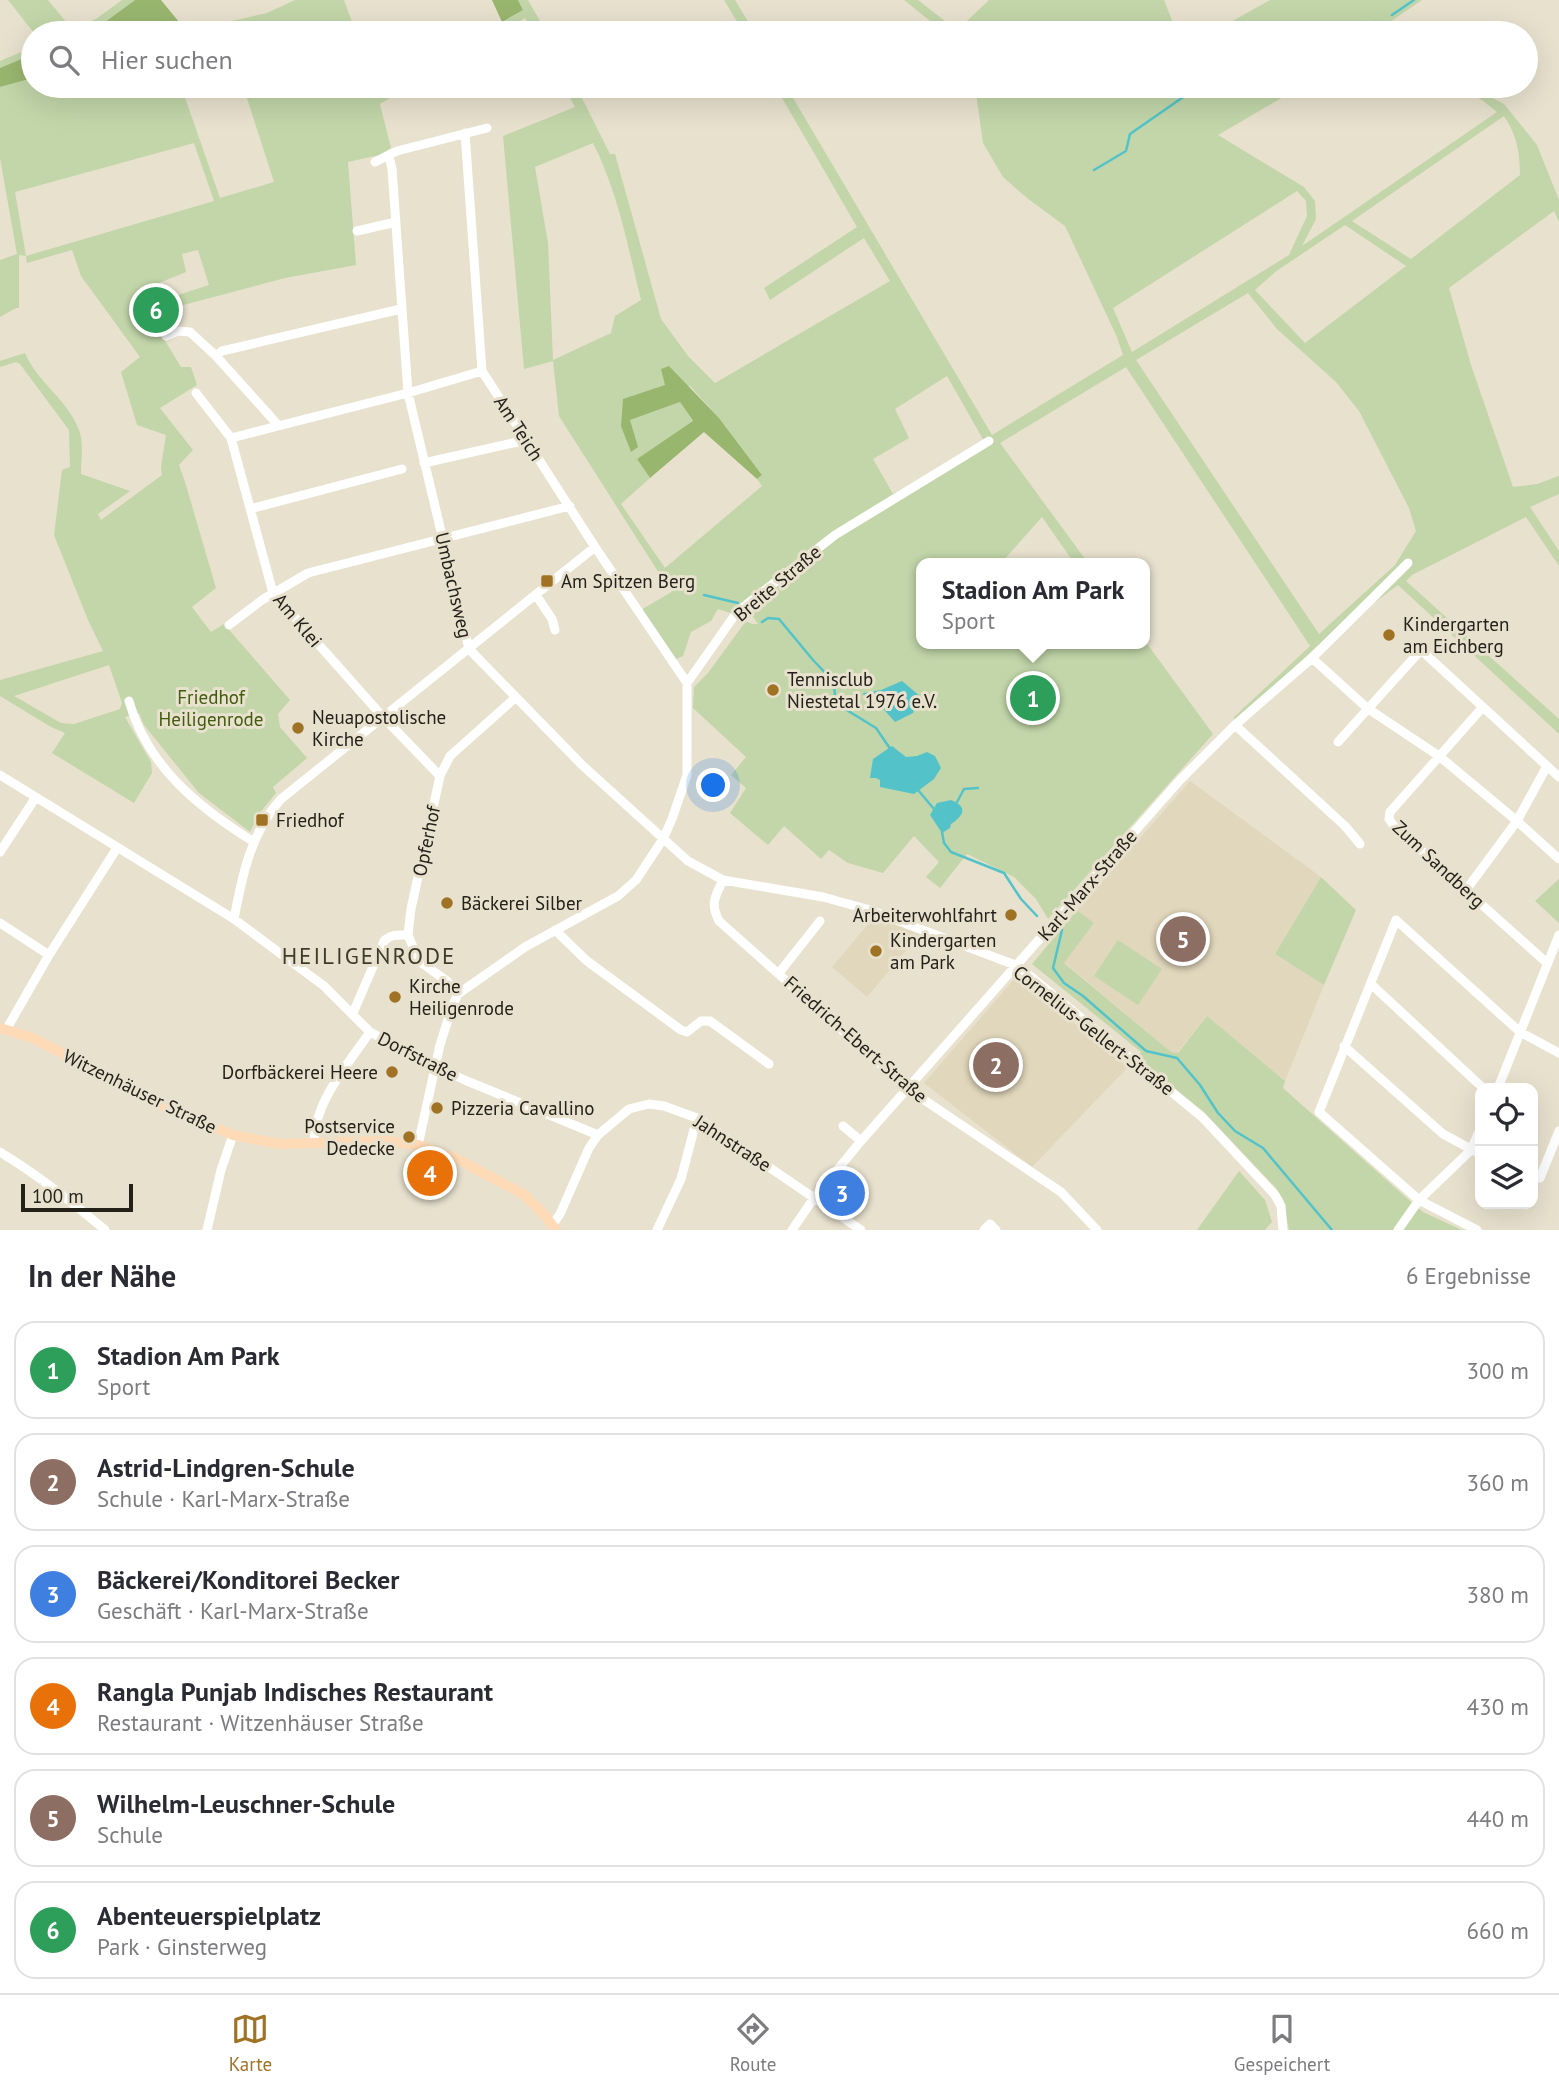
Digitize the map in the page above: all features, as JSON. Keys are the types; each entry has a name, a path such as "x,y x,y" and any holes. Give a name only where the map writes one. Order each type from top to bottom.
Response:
{"main road":[{"name":"Witzenhäuser Straße","path":"3,1029 33,1038 165,1107 233,1135 278,1144 377,1141 418,1145 457,1159 523,1194 554,1227"}],"street":[{"path":"375,162 397,151 487,128"},
{"name":"Am Teich","path":"465,133 482,371 595,547 687,683"},
{"name":"Umbachsweg","path":"388,156 392,169 408,393 468,649 582,765 663,839 688,861 723,880"},
{"path":"358,231 396,222"},
{"path":"216,356 222,351 401,309"},
{"path":"166,335 178,331 190,332 216,356 278,425"},
{"path":"230,438 408,393 482,371"},
{"name":"Am Klei","path":"196,393 230,438 273,593 383,718 440,776"},
{"path":"424,463 526,440"},
{"name":"Breite Straße","path":"687,683 737,612 801,560 835,535 989,441"},
{"path":"250,509 402,469"},
{"path":"229,625 273,593 308,573 570,506"},
{"path":"234,919 242,878 254,842 265,819 281,799 595,547"},
{"name":"Karl-Marx-Straße","path":"792,1230 814,1198 861,1141 1018,966 1132,833 1212,747 1311,658 1408,563"},
{"path":"536,595 552,619 555,630"},
{"path":"1338,742 1421,650 1559,777"},
{"path":"1311,658 1367,708 1439,757 1559,859"},
{"path":"418,1145 445,1026 458,994 525,947 618,896 636,880 663,839 687,775 687,683"},
{"name":"Opferhof","path":"408,936 411,909 440,776 450,756 515,698"},
{"path":"129,701 136,725 174,780 200,806 254,842"},
{"path":"1439,757 1482,708"},
{"path":"1235,725 1345,826 1360,844"},
{"name":"Zum Sandberg","path":"1439,757 1390,812 1389,819 1547,963"},
{"path":"1466,890 1517,821 1547,766"},
{"name":"Dorfstraße","path":"0,775 234,919 324,986 354,1013 370,1032 436,1067 598,1135"},
{"path":"0,852 36,797"},
{"path":"3,1029 117,848"},
{"name":"Cornelius-Gellert-Straße","path":"723,880 847,902 1018,966 1202,1117 1275,1195 1281,1206 1283,1230"},
{"name":"Friedrich-Ebert-Straße","path":"723,880 713,909 719,921 908,1088 1061,1192 1097,1230"},
{"path":"1476,1230 1419,1200 1319,1112 1396,920 1520,1032 1559,1053"},
{"path":"779,973 820,921"},
{"path":"0,923 49,955"},
{"path":"555,930 587,961 681,1030 687,1032 701,1021 710,1021 769,1064"},
{"path":"354,1013 384,941 394,935 408,936 419,961 447,981 458,994"},
{"path":"1500,1083 1559,935"},
{"path":"1371,984 1478,1083"},
{"path":"314,1143 323,1106 335,1082 370,1032"},
{"path":"1344,1046 1443,1134 1475,1151"},
{"name":"Jahnstraße","path":"598,1135 629,1109 649,1104 674,1109 697,1118 861,1230"},
{"path":"657,1230 681,1180 697,1118"},
{"path":"843,1126 861,1141"},
{"path":"1538,1177 1540,1178 1559,1131"},
{"path":"207,1230 221,1170 233,1135"},
{"path":"554,1227 589,1148 598,1135"},
{"path":"0,1152 61,1192 105,1230"},
{"path":"1398,1230 1419,1200 1475,1153"},
{"path":"984,1230 990,1224 996,1230"}],"shaded area":[{"path":"1190,781 1321,877 1275,954 1324,985 1285,1081 1207,1016 1177,1053 1171,1052 1064,962 1094,923 1077,910"},
{"name":"Kindergarten am Park","path":"875,916 919,935 867,997 832,967"},
{"path":"1017,976 1128,1067 1032,1167 924,1083"}],"green space":[{"path":"8,0 48,0 65,21 25,21"},
{"path":"122,0 135,0 106,21 91,21"},
{"path":"135,0 161,0 178,21 106,21"},
{"path":"295,0 344,0 352,21 232,21 267,13"},
{"path":"492,0 518,0 523,10 502,21"},
{"path":"518,0 528,0 540,21 527,21 525,18 520,21 504,21 523,10"},
{"path":"724,0 735,0 748,21 737,21"},
{"path":"904,0 918,0 945,21 930,21"},
{"path":"989,0 1164,0 1172,21 967,21"},
{"path":"1270,0 1422,0 1391,21 1232,21"},
{"path":"21,52 21,59 0,68 0,61"},
{"path":"21,59 21,81 0,87 0,68"},
{"name":"Friedhof Heiligenrode","path":"21,81 21,98 185,98 220,198 274,182 247,98 390,98 380,104 391,148 379,155 348,162 356,265 285,278 176,307 180,316 161,334 181,367 191,367 197,385 160,408 193,450 179,465 216,588 192,607 211,632 224,624 290,700 278,714 280,727 307,758 273,787 276,793 259,814 250,832 199,793 144,725 139,713 125,717 151,762 152,773 134,803 52,753 65,733 0,696 0,680 103,651 54,535 62,470 70,467 69,430 20,364 16,362 0,367 0,361 25,353 37,373 74,419 81,435 81,474 130,491 98,514 101,520 162,475 166,435 137,425 121,372 140,357 81,276 72,250 27,263 26,256 19,255 19,308 0,317 0,260 17,254 0,158 0,87","holes":["194,143 214,201 26,256 15,192","198,250 209,285 172,297 159,283 186,272 182,254","109,665 122,703 120,709 74,724 61,723 14,696"]},
{"path":"570,98 582,98 610,154 615,154 661,319 688,356 715,383 890,281 864,238 770,300 764,288 857,227 782,98 793,98 992,435 1123,355 1065,226 1003,177 983,143 977,98 1281,98 1218,135 1304,187 1315,201 1316,219 1302,246 1497,112 1478,98 1492,98 1504,104 1537,145 1559,200 1559,222 1554,211 1449,288 1471,365 1513,487 1537,484 1559,476 1559,494 1530,507 1559,551 1559,566 1526,517 1412,575 1406,581 1559,719 1559,734 1398,585 1375,602 1364,602 1237,721 1233,718 1310,646 1126,367 1000,443 1084,558 1071,558 1042,517 1005,558 916,558 916,649 1150,648 1213,734 1048,919 1036,899 1014,877 967,854 940,888 926,877 939,862 914,836 883,873 848,863 829,850 821,859 784,826 768,845 730,813 746,788 731,775 746,757 693,708 694,687 708,673 746,621 758,624 749,611 740,616 718,609 711,621 691,632 683,656 674,660 641,610 673,591 559,416 553,361 524,369 503,136 575,107","holes":["1504,116 1517,144 1520,175 1411,259 1352,221","593,143 616,200 641,300 615,316 611,333 553,360 548,243 535,167","1297,191 1306,201 1307,216 1289,255 1132,352 1113,308","1345,225 1406,266 1305,343 1255,290 1275,272","1248,293 1277,329 1336,382 1359,411 1409,508 1416,531 1395,565 1319,634 1136,360","947,376 984,441 893,494 873,459 909,438 895,409","666,385 690,386 719,418 762,475 757,479 762,486 665,568 621,504 650,478 637,459 693,422 680,402 629,420"]},
{"path":"669,366 719,418 762,475 757,479 704,432 650,478 637,459 693,421 680,402 630,420 638,447 631,452 621,426 623,399 665,385 661,369"},
{"path":"1321,877 1356,910 1324,985 1275,954"},
{"path":"1559,879 1559,923 1535,901"},
{"path":"1077,910 1094,923 1064,963 1171,1052 1178,1053 1207,1016 1285,1081 1283,1088 1411,1202 1423,1212 1462,1230 1289,1230 1283,1199 1276,1188 1204,1112 1136,1057 1141,1052 1032,964"},
{"path":"1118,940 1162,969 1138,1005 1094,976"},
{"path":"1239,1171 1265,1200 1272,1222 1265,1230 1197,1230"}],"water":[{"path":"902,681 921,697 913,713 895,722 878,703 866,701 863,693 881,690"},
{"path":"892,746 906,757 927,752 935,756 941,768 934,779 914,794 880,787 880,780 870,778 873,759"},
{"path":"951,800 960,806 962,812 950,828 942,833 930,815 937,803"}],"waterway":[{"path":"1392,15 1414,0"},
{"path":"1094,170 1126,151 1130,134 1182,98"},
{"path":"704,595 738,603"},
{"path":"762,622 768,618 779,619 833,681 835,694 832,701 876,728 891,750"},
{"path":"957,802 964,789 978,788"},
{"path":"918,790 934,809"},
{"path":"942,832 944,843 951,852 1004,873 1021,899 1037,916"},
{"path":"1062,930 1053,968 1064,983 1083,996 1146,1051 1177,1058 1200,1085 1218,1113 1235,1131 1263,1148 1332,1230"}],"place":[{"name":"Abenteuerspielplatz","path":"156,310"},
{"name":"Am Spitzen Berg","path":"547,581"},
{"name":"Kindergarten am Eichberg","path":"1389,635"},
{"name":"Tennisclub Niestetal 1976 e.V.","path":"773,690"},
{"name":"Stadion Am Park","path":"1033,698"},
{"name":"Neuapostolische Kirche","path":"298,728"},
{"name":"Friedhof","path":"262,820"},
{"name":"Bäckerei Silber","path":"447,903"},
{"name":"Arbeiterwohlfahrt","path":"1011,915"},
{"name":"Wilhelm-Leuschner-Schule","path":"1183,939"},
{"name":"Kindergarten am Park","path":"876,951"},
{"name":"Kirche Heiligenrode","path":"395,997"},
{"name":"Astrid-Lindgren-Schule","path":"996,1065"},
{"name":"Dorfbäckerei Heere","path":"392,1072"},
{"name":"Pizzeria Cavallino","path":"437,1108"},
{"name":"Postservice Dedecke","path":"409,1137"},
{"name":"Rangla Punjab Indisches Restaurant","path":"430,1173"},
{"name":"Bäckerei/Konditorei Becker","path":"842,1193"}],"district":[{"name":"HEILIGENRODE","path":"369,955"}]}
